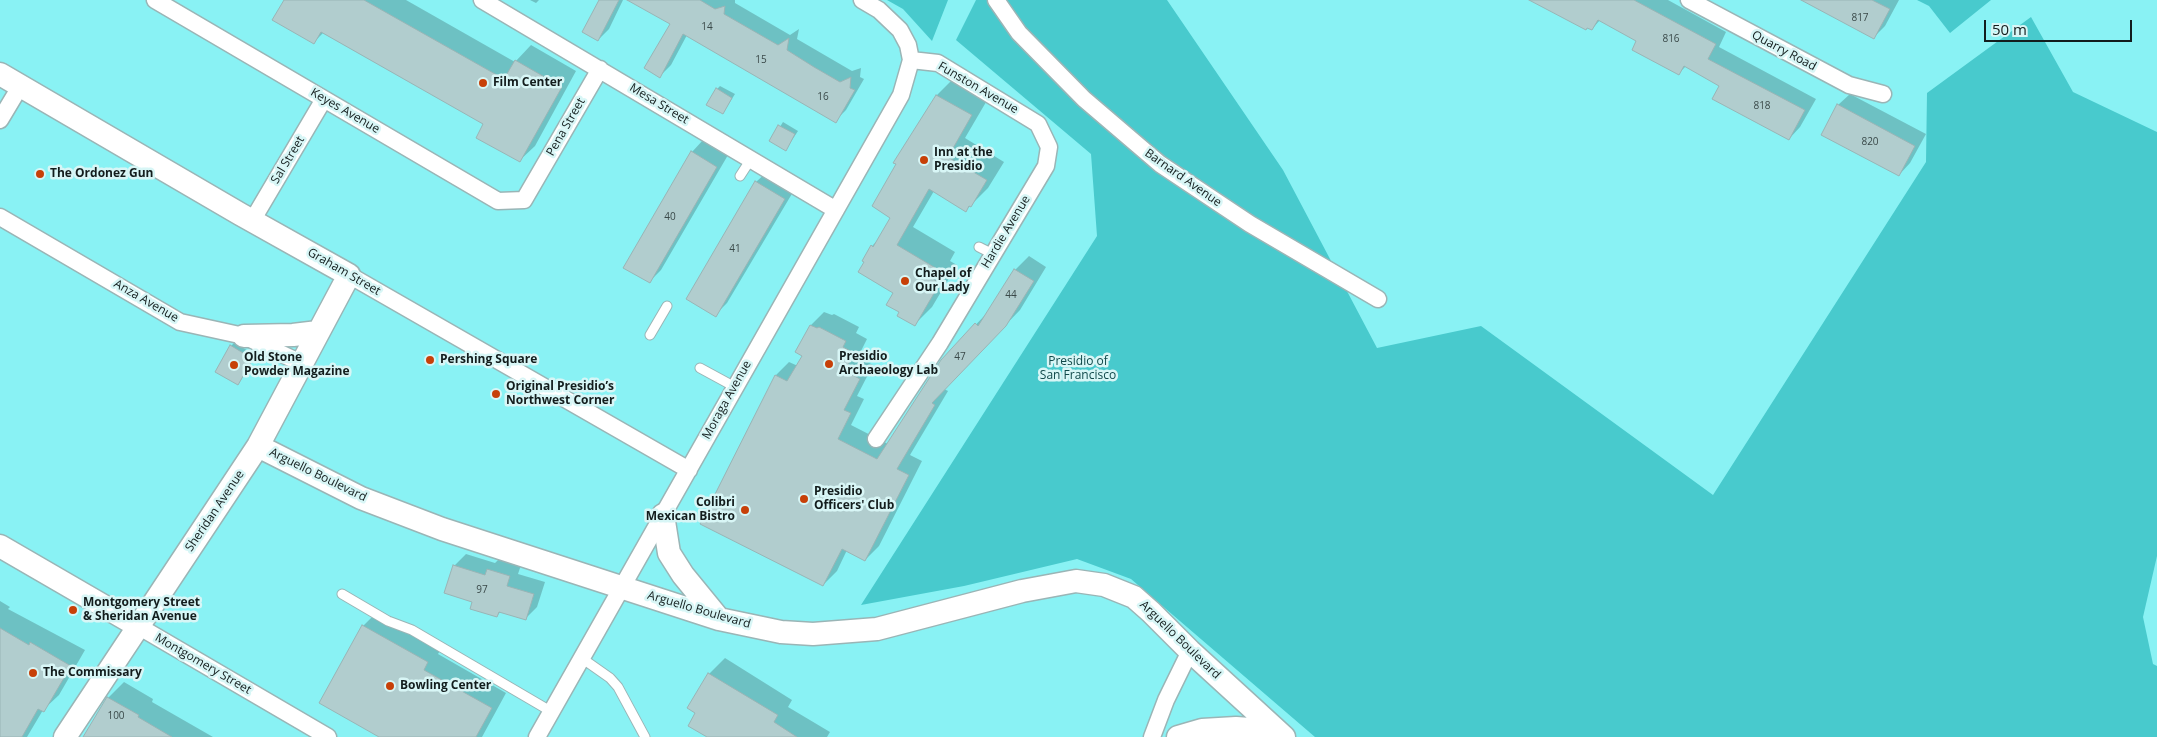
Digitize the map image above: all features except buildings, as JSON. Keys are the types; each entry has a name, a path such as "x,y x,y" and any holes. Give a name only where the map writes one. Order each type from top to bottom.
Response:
{"street":[{"name":"Keyes Avenue","path":"155,0 498,200 524,200 532,185"},
{"name":"Mesa Street","path":"482,0 836,210"},
{"path":"862,0 879,10 900,30 908,45 911,60"},
{"name":"Barnard Avenue","path":"996,0 1019,33 1078,92 1160,164 1250,224 1378,299"},
{"name":"Quarry Road","path":"1689,0 1849,85 1883,94"},
{"name":"Funston Avenue","path":"911,60 938,63 1038,124 1049,147"},
{"name":"Moraga Avenue","path":"537,737 902,95 911,60"},
{"name":"Pena Street","path":"532,185 600,69"},
{"name":"Graham Street","path":"0,74 252,221 689,470"},
{"path":"0,120 21,85"},
{"name":"Sal Street","path":"252,221 324,99"},
{"name":"Hardie Avenue","path":"876,439 940,343 986,251 1046,166 1049,147"},
{"name":"Anza Avenue","path":"0,217 180,322 244,336 301,363"},
{"name":"Sheridan Avenue","path":"65,737 258,446 349,275"},
{"path":"244,336 294,335 318,332"},
{"name":"Arguello Boulevard","path":"258,446 334,486 475,540 719,619 781,632 813,634 878,629 1022,591 1076,581 1104,585 1134,597 1281,734"},
{"path":"663,515 670,553 683,575 719,619"},
{"name":"Montgomery Street","path":"0,546 138,626 278,702 326,736"},
{"path":"1152,737 1166,700 1190,651"},
{"path":"1178,737 1202,730 1236,728 1281,734"}],"lane":[{"path":"740,176 751,159"},
{"path":"650,335 667,306"},
{"path":"700,368 735,387"},
{"path":"342,594 388,621 412,630 552,712"},
{"path":"583,659 610,678 618,687 646,737"}],"green space":[{"name":"Presidio of San Francisco","path":"0,0 2157,0 2157,737 0,737"},
{"path":"887,0 948,0 932,41 903,9"},
{"path":"976,0 1167,0 1283,170 1377,348 1481,326 1713,495 1926,162 1927,93 2031,17 2073,92 2157,132 2157,556 2143,617 2153,664 2157,666 2157,737 1315,737 1131,579 1077,559 964,586 861,605 1097,236 1091,154 956,40"},
{"path":"1917,0 1991,0 1950,33 1929,6"}],"place":[{"name":"Film Center","path":"483,83"},
{"name":"Inn at the Presidio","path":"924,160"},
{"name":"The Ordonez Gun","path":"40,174"},
{"name":"Chapel of Our Lady","path":"905,281"},
{"name":"Pershing Square","path":"430,360"},
{"name":"Presidio Archaeology Lab","path":"829,364"},
{"name":"Old Stone Powder Magazine","path":"234,365"},
{"name":"Original Presidio’s Northwest Corner","path":"496,394"},
{"name":"Presidio Officers' Club","path":"804,499"},
{"name":"Colibri Mexican Bistro","path":"745,510"},
{"name":"Montgomery Street & Sheridan Avenue","path":"73,610"},
{"name":"The Commissary","path":"33,673"},
{"name":"Bowling Center","path":"390,686"}]}
